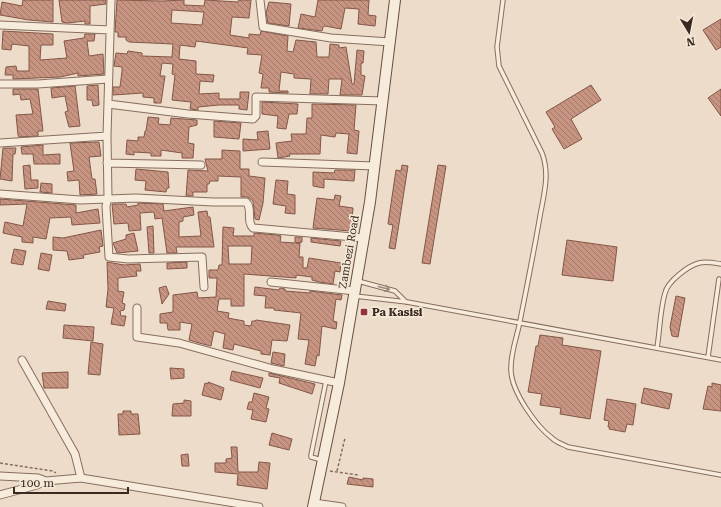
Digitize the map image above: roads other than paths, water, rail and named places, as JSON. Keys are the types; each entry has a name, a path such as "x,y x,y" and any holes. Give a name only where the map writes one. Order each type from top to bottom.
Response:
{"main road":[{"name":"Zambezi Road","path":"314,505 339,383 364,238 375,166 395,0"}],"street":[{"path":"111,0 107,136 108,198 106,206 109,257 128,259 202,257 204,287"},
{"path":"260,0 263,27 331,38 390,42"},
{"path":"0,25 110,30"},
{"path":"0,84 38,84 108,79"},
{"path":"108,104 188,114 253,119 256,116 256,97 383,101"},
{"path":"0,143 107,136"},
{"path":"262,162 375,166"},
{"path":"107,163 201,165"},
{"path":"0,194 80,200 108,198 246,202 249,205 250,225 252,228 364,238"},
{"path":"271,282 355,289"},
{"path":"137,308 137,337 179,343 243,361 339,383"},
{"path":"22,360 74,454 81,478"},
{"path":"0,476 38,478 46,481"},
{"path":"0,495 37,485 46,481 81,478 259,507"},
{"path":"314,505 342,507"}],"lane":[{"path":"503,0 497,47 499,66 542,153 546,165 547,179 520,323 511,354 511,373 515,387 525,406 552,438 568,447 721,475"},
{"path":"657,348 665,292 669,283 699,263 710,262 721,264"},
{"path":"708,358 719,279"},
{"path":"355,289 395,291 406,302"},
{"path":"355,289 406,302 721,360"},
{"path":"322,460 311,457 311,455 326,381"}],"place":[{"name":"Pa Kasisi","path":"364,312"}]}
